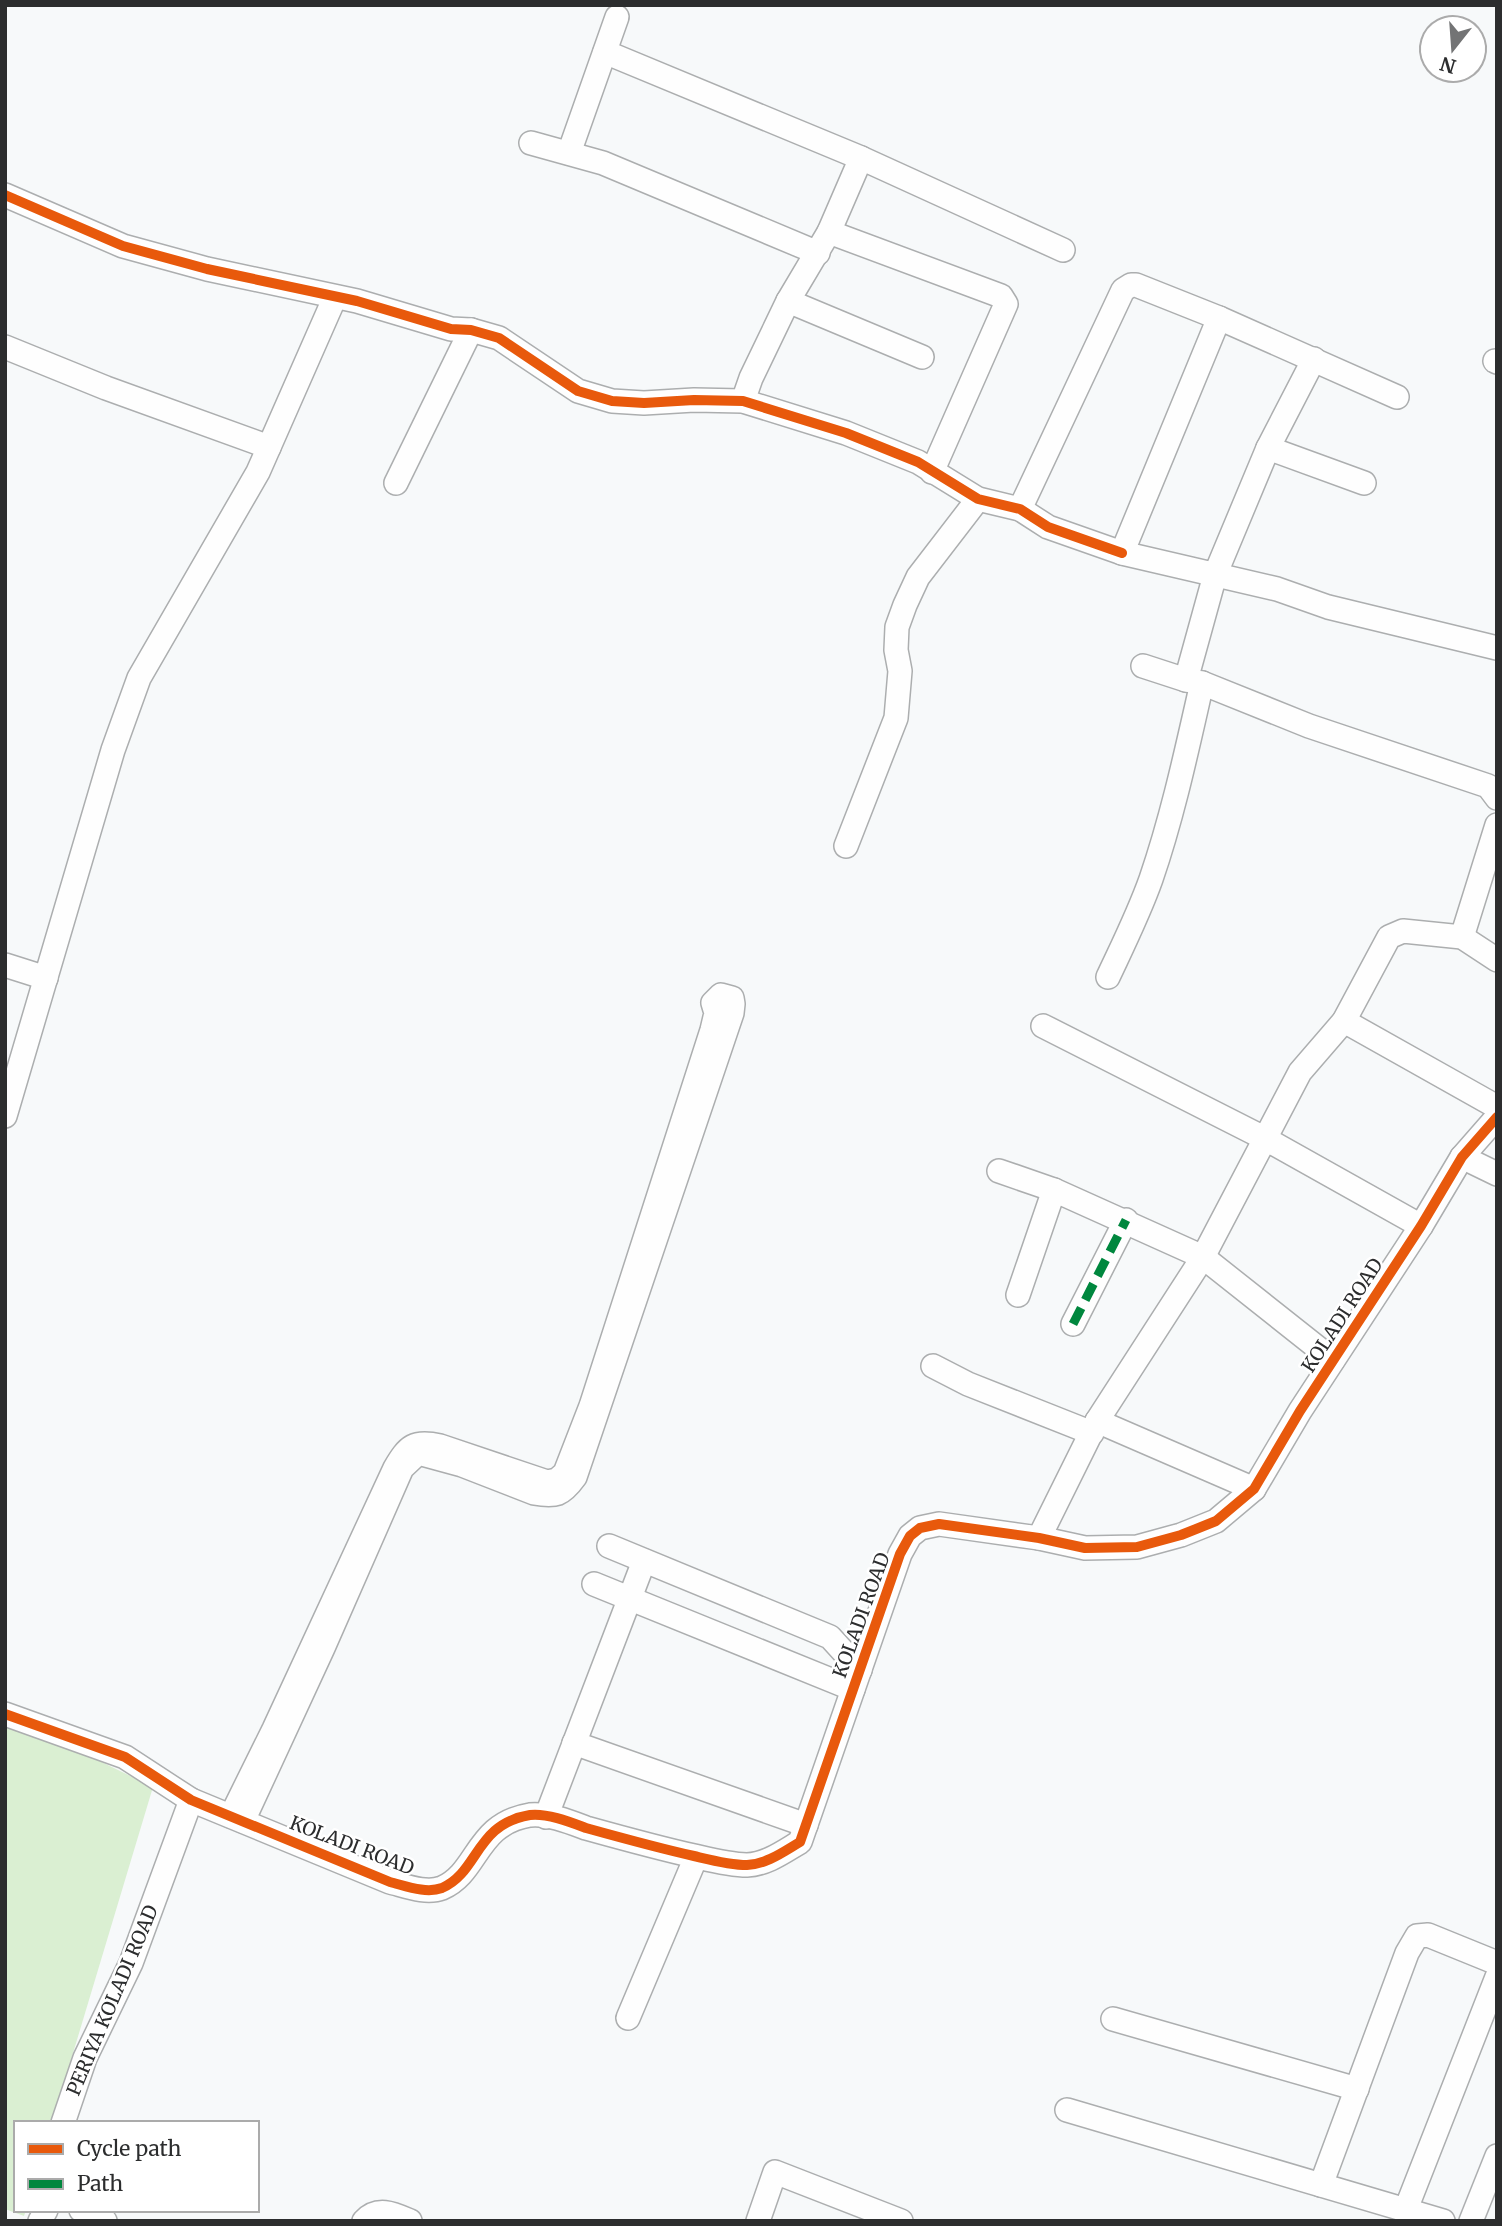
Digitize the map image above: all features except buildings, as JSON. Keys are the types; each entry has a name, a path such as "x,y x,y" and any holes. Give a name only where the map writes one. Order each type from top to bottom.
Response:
{"street":[{"path":"569,153 617,17"},
{"path":"605,52 861,158 1063,250"},
{"path":"531,143 603,163 818,253"},
{"path":"743,401 751,378 788,301 829,232 861,158"},
{"path":"5,195 123,246 207,269 335,297 451,329 471,330 499,338 578,391 612,401 644,403 743,401 846,433 918,462 978,499 1020,509 1048,527 1122,553 1277,589 1328,607 1497,648"},
{"path":"829,232 1001,296 1006,304 932,472"},
{"path":"1020,509 1126,287 1136,285 1219,318 1397,397"},
{"path":"5,1116 113,750 139,678 258,472 335,297"},
{"path":"788,301 922,357"},
{"path":"1122,553 1219,318"},
{"path":"396,483 471,330"},
{"path":"5,347 106,388 269,447"},
{"path":"1108,977 1145,895 1174,806 1215,575 1268,448 1314,359"},
{"path":"1268,448 1364,483"},
{"path":"846,846 896,718 900,671 896,650 897,627 905,605 918,576 978,499"},
{"path":"1143,666 1194,682 1309,726 1488,786 1497,798"},
{"path":"1462,937 1497,825"},
{"path":"1039,1538 1095,1427 1203,1257 1300,1072 1344,1021 1389,937 1403,932 1462,937 1497,960"},
{"path":"5,965 46,978"},
{"path":"721,995 732,998 732,1013 575,1477 560,1493 551,1496 534,1493 436,1457 418,1453 410,1459 402,1468 323,1648 237,1818 395,1468 410,1447 426,1443 440,1446 547,1482 565,1473 591,1406 708,1042 716,1013 713,1003 721,995"},
{"path":"1344,1021 1497,1107"},
{"path":"1043,1026 1264,1138 1421,1226"},
{"name":"KOLADI ROAD","path":"5,1714 125,1757 191,1800 390,1882 420,1890 442,1888 461,1873 488,1836 508,1821 533,1815 696,1857 747,1865 772,1859 800,1842 900,1554 910,1536 920,1528 939,1524 1039,1538 1085,1548 1137,1547 1181,1535 1216,1521 1254,1489 1462,1157 1497,1117"},
{"path":"1462,1157 1497,1174"},
{"path":"999,1171 1055,1189 1203,1257 1333,1360"},
{"path":"1018,1294 1055,1189"},
{"path":"1073,1324 1126,1220"},
{"path":"933,1366 968,1384 1095,1427 1254,1489"},
{"path":"608,1546 830,1637 856,1680"},
{"path":"546,1817 644,1561"},
{"path":"594,1584 856,1680"},
{"path":"574,1743 806,1825"},
{"name":"PERIYA KOLADI ROAD","path":"64,2121 85,2057 131,1963 191,1800"},
{"path":"628,2018 696,1857"},
{"path":"1321,2185 1407,1952 1416,1936 1428,1935 1497,1963"},
{"path":"1406,2209 1497,1978"},
{"path":"1113,2019 1357,2089"},
{"path":"1067,2110 1443,2221"},
{"path":"1471,2221 1497,2156"},
{"path":"758,2221 775,2172 901,2221"},
{"path":"85,2212 105,2221"},
{"path":"364,2221 378,2212 389,2212 410,2221"}],"green space":[{"path":"5,1715 153,1787 53,2121 14,2121 14,2212 25,2212 24,2216 5,2209"}],"marked path":[{"path":"1073,1324 1126,1220"}],"cycle path":[{"path":"5,195 123,246 207,269 357,301 451,329 471,330 499,338 578,391 612,401 743,401 846,433 918,462 978,499 1020,509 1048,527 1122,553"},
{"path":"5,1714 125,1757 191,1800 390,1882 416,1889 436,1890 454,1881 498,1828 512,1820 530,1815 551,1817 720,1862 747,1865 768,1860 800,1842 900,1554 910,1536 920,1528 939,1524 1039,1538 1085,1548 1137,1547 1181,1535 1216,1521 1254,1489 1300,1411 1421,1226 1462,1157 1497,1117"}]}
